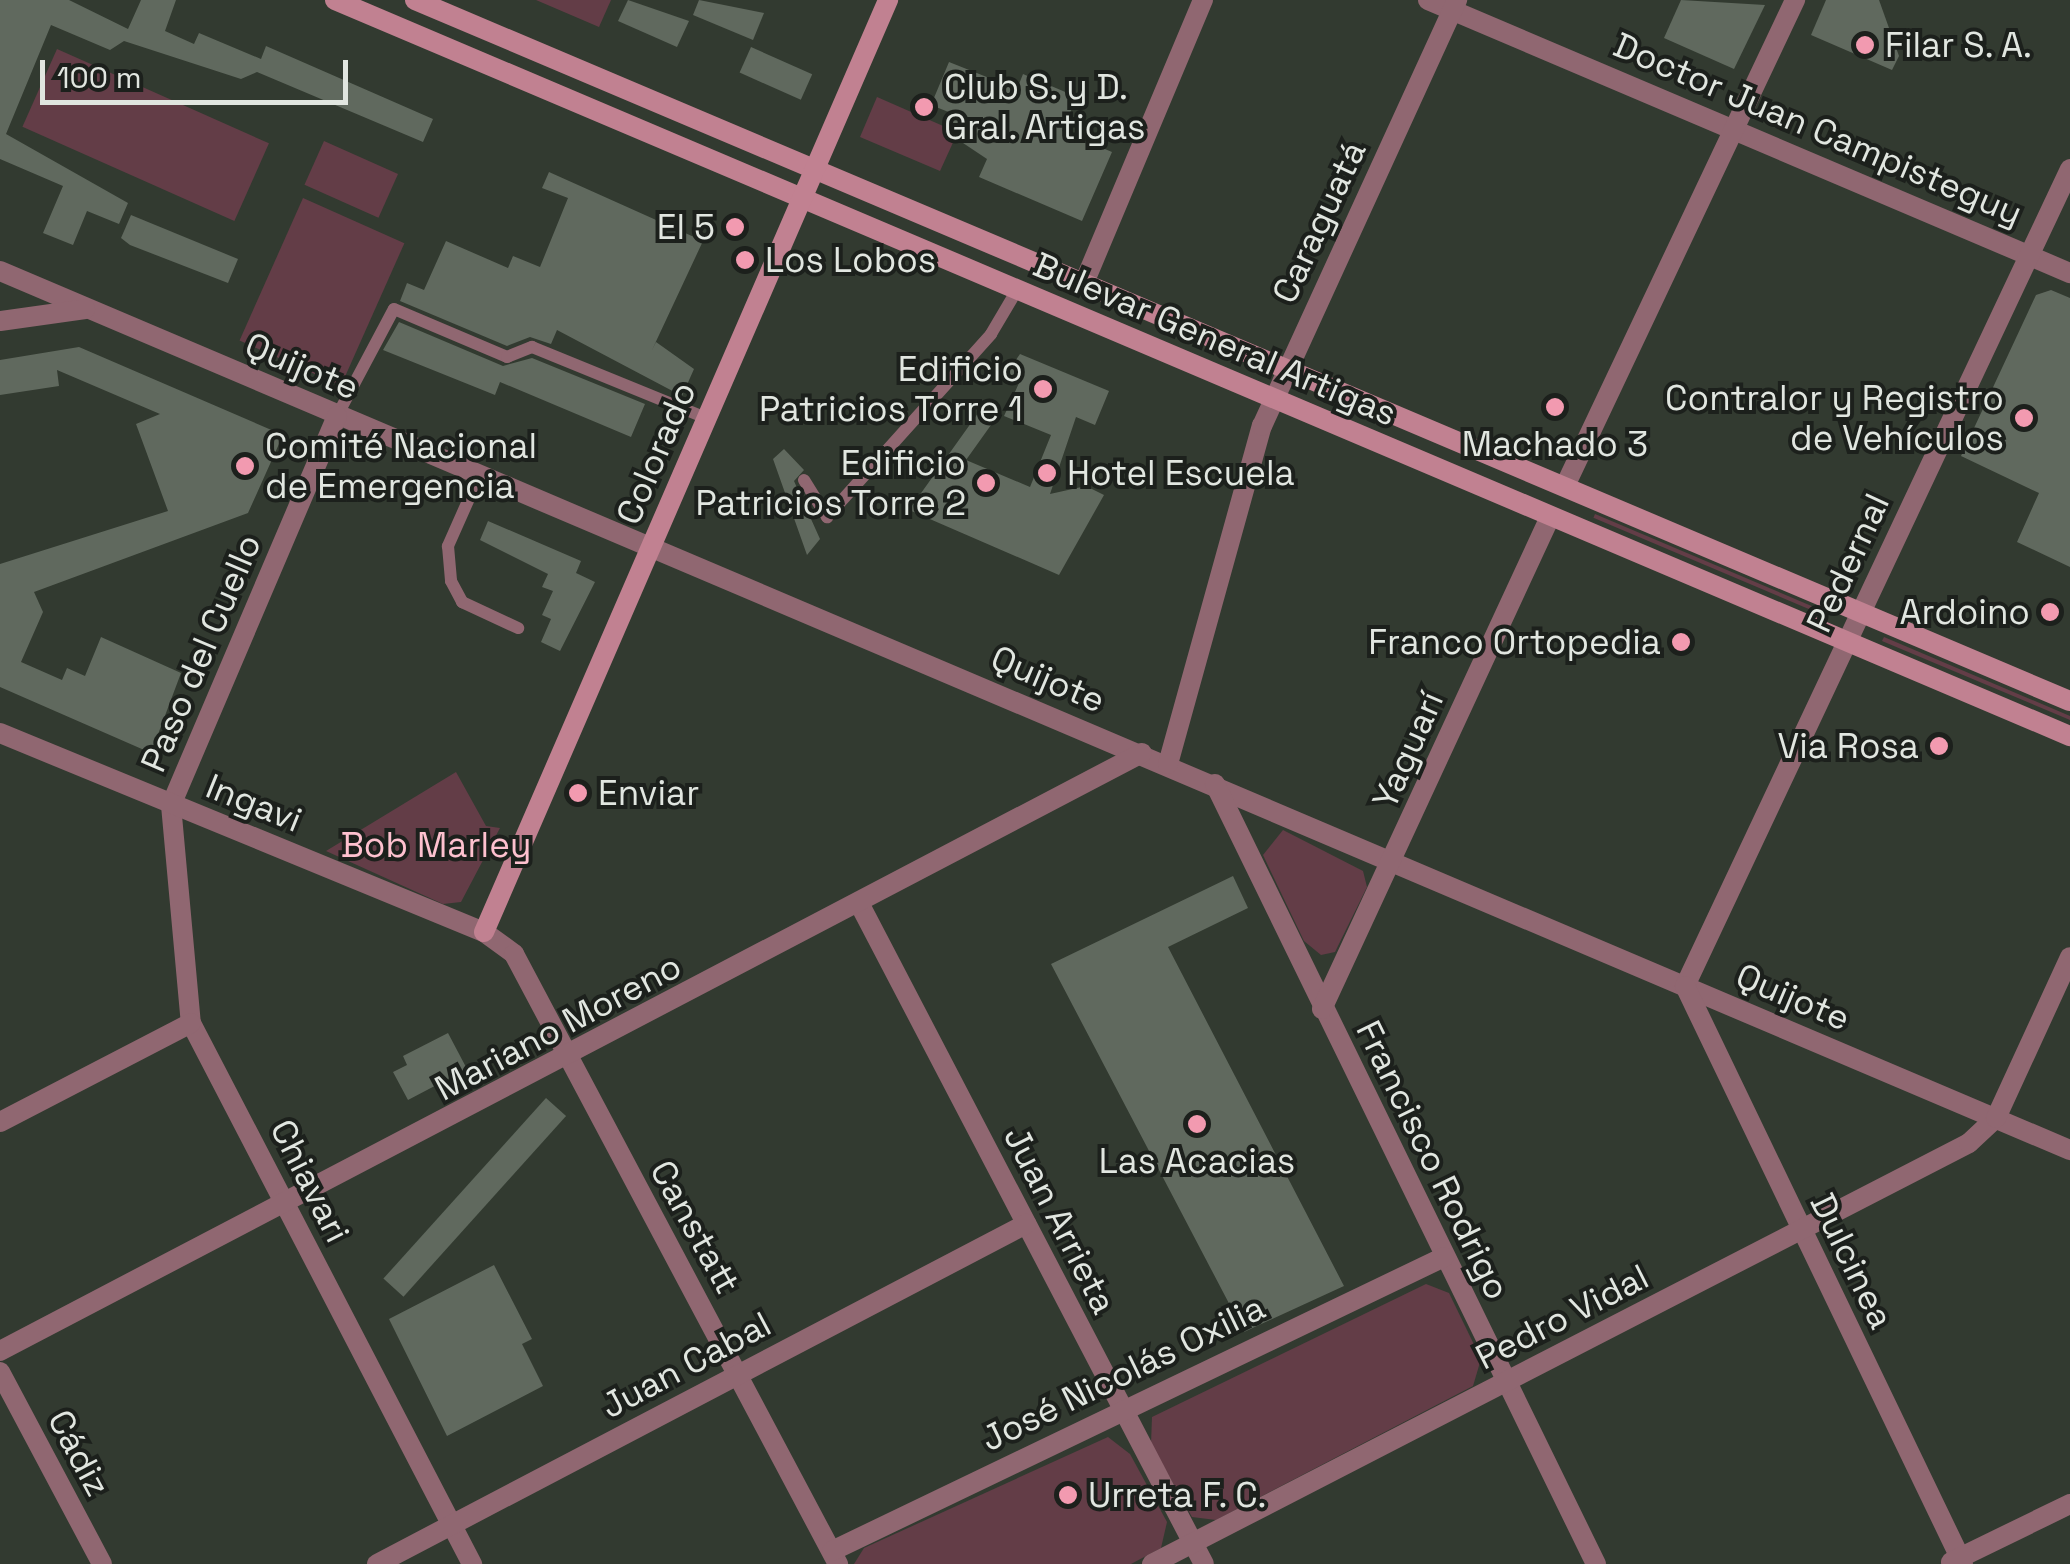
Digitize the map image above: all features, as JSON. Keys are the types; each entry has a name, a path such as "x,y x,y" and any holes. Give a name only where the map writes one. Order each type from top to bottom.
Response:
{"main road":[{"name":"Bulevar General Artigas","path":"335,0 2070,736"},
{"name":"Bulevar General Artigas","path":"416,0 2070,701"},
{"name":"Colorado","path":"484,932 888,0"}],"street":[{"path":"1084,283 1203,0"},
{"name":"Doctor Juan Campisteguy","path":"1428,0 1455,5 2070,273"},
{"path":"1565,486 1795,0"},
{"name":"Caraguatá","path":"1168,764 1274,397 1455,5"},
{"name":"Pedernal","path":"1685,986 2070,168"},
{"name":"Quijote","path":"0,271 2070,1150"},
{"path":"0,321 87,308"},
{"name":"Paso del Cuello","path":"171,804 337,416"},
{"name":"Yaguarí","path":"1322,1009 1394,862 1550,517"},
{"name":"Ingavi","path":"0,733 484,932"},
{"name":"Mariano Moreno","path":"0,1351 565,1061 1142,753"},
{"name":"Francisco Rodrigo","path":"1215,784 1596,1564"},
{"name":"Chiavari","path":"171,804 191,1023 472,1564"},
{"name":"Juan Arrieta","path":"860,905 1204,1564"},
{"name":"Canstatt","path":"484,932 514,954 565,1061 739,1373 835,1558"},
{"path":"1996,1118 2070,957"},
{"name":"Dulcinea","path":"1685,986 1957,1562"},
{"path":"0,1122 191,1023"},
{"name":"Pedro Vidal","path":"1152,1564 1969,1142 1996,1118"},
{"name":"Juan Cabal","path":"376,1564 1026,1224"},
{"name":"José Nicolás Oxilia","path":"835,1558 1122,1408 1444,1256"},
{"name":"Cádiz","path":"0,1372 102,1564"},
{"path":"1957,1562 2070,1504"}],"lane":[{"path":"804,480 827,517 991,334 1017,290"},
{"path":"337,416 394,309 507,357 532,348 706,418"},
{"path":"479,476 448,546 450,581 462,602 518,628"}],"green space":[{"path":"536,0 611,0 599,27"},
{"path":"57,49 269,143 234,221 22,127"},
{"path":"877,97 950,129 956,136 940,171 860,137"},
{"path":"324,141 398,174 378,218 304,185"},
{"path":"303,198 404,243 341,386 240,341"},
{"path":"1595,514 1823,611 1822,615 1593,518"},
{"path":"1884,637 2070,716 2070,720 1882,641"},
{"name":"Bob Marley","path":"456,772 486,826 500,828 461,902 443,904 326,851"},
{"path":"1283,830 1363,871 1367,887 1335,952 1321,955 1304,941 1263,855"},
{"path":"1426,1284 1449,1293 1481,1359 1473,1386 1216,1520 1192,1517 1151,1444 1152,1417"},
{"name":"Urreta F. C.","path":"1108,1437 1130,1454 1167,1522 1161,1548 1131,1564 854,1564 864,1548"}],"building":[{"path":"0,0 69,0 128,29 141,0 176,0 165,31 194,44 199,33 261,59 266,46 433,119 423,142 257,72 241,79 124,41 110,50 51,25 6,134 128,203 119,224 87,211 73,245 43,233 63,186 0,159"},
{"path":"628,0 689,21 677,47 618,21"},
{"path":"699,0 764,13 753,40 693,15"},
{"path":"1681,0 1765,5 1734,69 1664,38"},
{"name":"Filar S. A.","path":"1826,0 1879,0 1899,56 1892,70 1811,35"},
{"path":"751,47 812,74 801,100 740,73"},
{"path":"949,62 1017,89 1023,74 1077,97 1062,131 1112,152 1082,221 979,177 987,159 948,133 956,115 931,105"},
{"path":"549,172 703,241 652,350 656,342 694,369 682,396 557,330 551,344 530,337 507,346 400,301 407,283 424,290 446,241 508,268 513,256 540,267 568,198 542,188"},
{"path":"131,215 238,259 228,283 130,245 121,238"},
{"name":"Contralor y Registro de Vehículos","path":"2051,290 2070,298 2070,567 2017,542 2039,493 1961,456 2036,295"},
{"path":"399,322 503,366 532,358 645,404 631,437 500,382 495,395 383,350"},
{"path":"79,347 283,435 248,513 34,592 43,612 21,662 62,680 67,668 85,676 101,637 181,673 151,753 0,687 0,564 168,511 136,424 160,414 57,370 59,386 0,395 0,360"},
{"path":"1020,354 1109,391 1095,425 1076,417 1050,494 1086,486 1104,495 1059,575 909,510 986,402 1001,411 966,460 1030,487 1051,435 1004,416 1019,383 1004,377"},
{"path":"784,449 804,470 794,481 820,539 807,555 773,459"},
{"path":"488,521 581,561 576,573 595,582 560,651 541,642 551,619 542,615 553,591 542,587 548,574 480,540"},
{"name":"Las Acacias","path":"1233,876 1248,908 1168,947 1344,1286 1244,1332 1051,964"},
{"path":"448,1033 467,1069 408,1100 393,1072 407,1065 403,1056"},
{"path":"546,1098 566,1116 403,1297 383,1279"},
{"path":"494,1265 532,1339 522,1344 543,1386 447,1436 389,1319"}],"place":[{"name":"Filar S. A.","path":"1865,45"},
{"name":"Club S. y D. Gral. Artigas","path":"924,107"},
{"name":"El 5","path":"735,227"},
{"name":"Los Lobos","path":"745,260"},
{"name":"Edificio Patricios Torre 1","path":"1043,389"},
{"name":"Machado 3","path":"1555,407"},
{"name":"Contralor y Registro de Vehículos","path":"2024,418"},
{"name":"Comité Nacional de Emergencia","path":"245,466"},
{"name":"Hotel Escuela","path":"1047,473"},
{"name":"Edificio Patricios Torre 2","path":"986,483"},
{"name":"Ardoino","path":"2050,612"},
{"name":"Franco Ortopedia","path":"1681,642"},
{"name":"Via Rosa","path":"1939,746"},
{"name":"Enviar","path":"578,793"},
{"name":"Las Acacias","path":"1197,1124"},
{"name":"Urreta F. C.","path":"1068,1495"}]}
